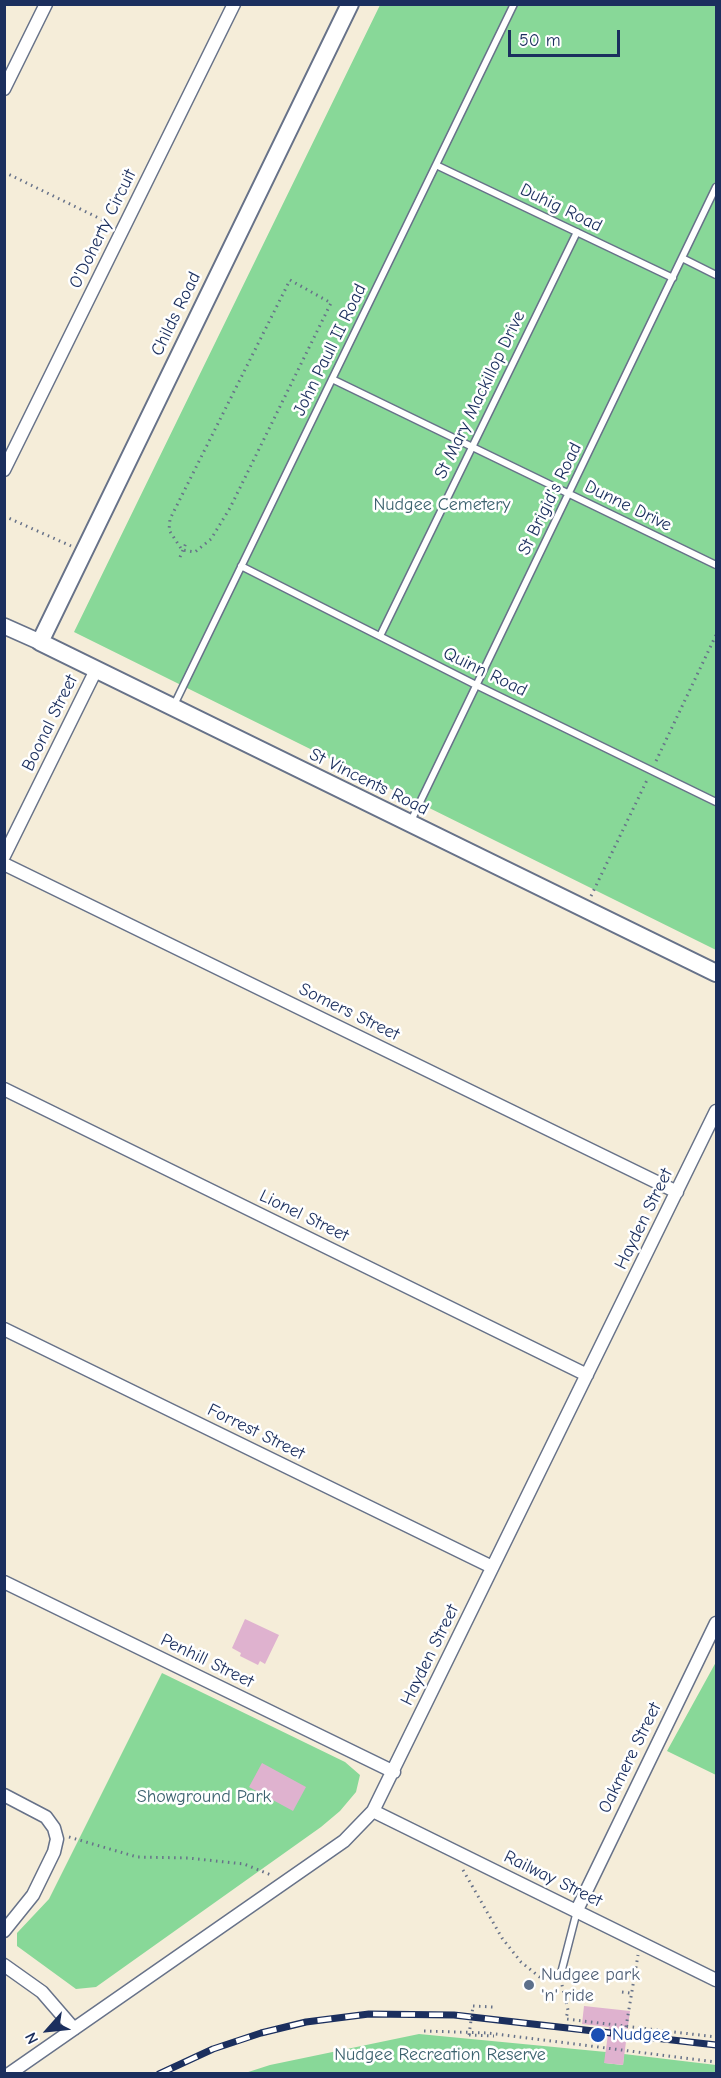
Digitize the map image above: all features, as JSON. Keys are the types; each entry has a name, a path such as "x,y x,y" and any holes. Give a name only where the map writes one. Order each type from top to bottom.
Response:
{"main road":[{"name":"Childs Road","path":"40,642 350,4"},
{"name":"St Vincents Road","path":"40,642 717,973"}],"street":[{"path":"4,89 46,4"},
{"name":"O'Doherty Circuit","path":"4,470 234,4"},
{"name":"St Vincents Road","path":"4,626 40,642"},
{"name":"Boonal Street","path":"4,856 96,670"},
{"name":"Somers Street","path":"4,864 677,1192"},
{"name":"Lionel Street","path":"4,1089 587,1375"},
{"name":"Hayden Street","path":"9,2073 344,1841 373,1811 717,1111"},
{"name":"Forrest Street","path":"4,1329 492,1568"},
{"name":"Penhill Street","path":"4,1582 394,1772"},
{"name":"Oakmere Street","path":"577,1910 717,1623"},
{"path":"4,1795 46,1816 56,1834 54,1852 33,1895 4,1931"},
{"name":"Railway Street","path":"373,1811 642,1941 717,1980"},
{"path":"4,1965 42,1992 74,2029"}],"lane":[{"name":"John Paull II Road","path":"173,708 514,4"},
{"name":"Duhig Road","path":"436,165 673,278"},
{"name":"St Brigid's Road","path":"410,823 717,187"},
{"name":"St Mary Mackillop Drive","path":"380,636 577,232"},
{"path":"682,258 717,275"},
{"name":"Dunne Drive","path":"332,379 717,565"},
{"name":"Quinn Road","path":"241,566 476,685 717,802"},
{"path":"560,1977 577,1910"}],"path":[{"path":"4,172 123,230"},
{"path":"290,280 331,303 230,508 211,539 195,552 182,550 169,530 170,519 290,280"},
{"path":"4,516 83,552"},
{"path":"180,557 186,543"},
{"path":"56,1834 137,1857 188,1858 244,1864 272,1875"},
{"path":"449,1848 502,1938 521,1962 542,1979"},
{"path":"626,2027 630,1993 642,1941"},
{"path":"560,1977 568,2010 566,2019 717,2037"},
{"path":"622,1992 630,1993"},
{"path":"493,2007 473,2006 469,2035 498,2036"},
{"path":"424,2031 463,2031 717,2062"}],"green space":[{"name":"Nudgee Cemetery","path":"380,5 716,5 716,950 74,632"},
{"path":"716,1662 716,1775 667,1751"},
{"name":"Showground Park","path":"162,1673 345,1762 360,1775 356,1792 340,1811 321,1827 96,1987 76,1989 17,1946 17,1933 49,1899"},
{"name":"Nudgee Recreation Reserve","path":"419,2034 606,2052 605,2063 623,2065 624,2054 716,2065 716,2074 242,2074 270,2065"}],"building":[{"path":"245,1619 279,1635 265,1664 260,1661 258,1665 240,1656 241,1653 232,1648"},
{"path":"262,1763 306,1787 293,1811 249,1787"},
{"path":"584,2006 630,2011 623,2065 604,2063 609,2027 582,2024"}],"railway":[{"path":"159,2074 213,2049 261,2033 306,2022 369,2014 454,2015 716,2045"}],"place":[{"name":"Nudgee park 'n' ride","path":"529,1985"},
{"name":"Nudgee","path":"598,2035"}]}
